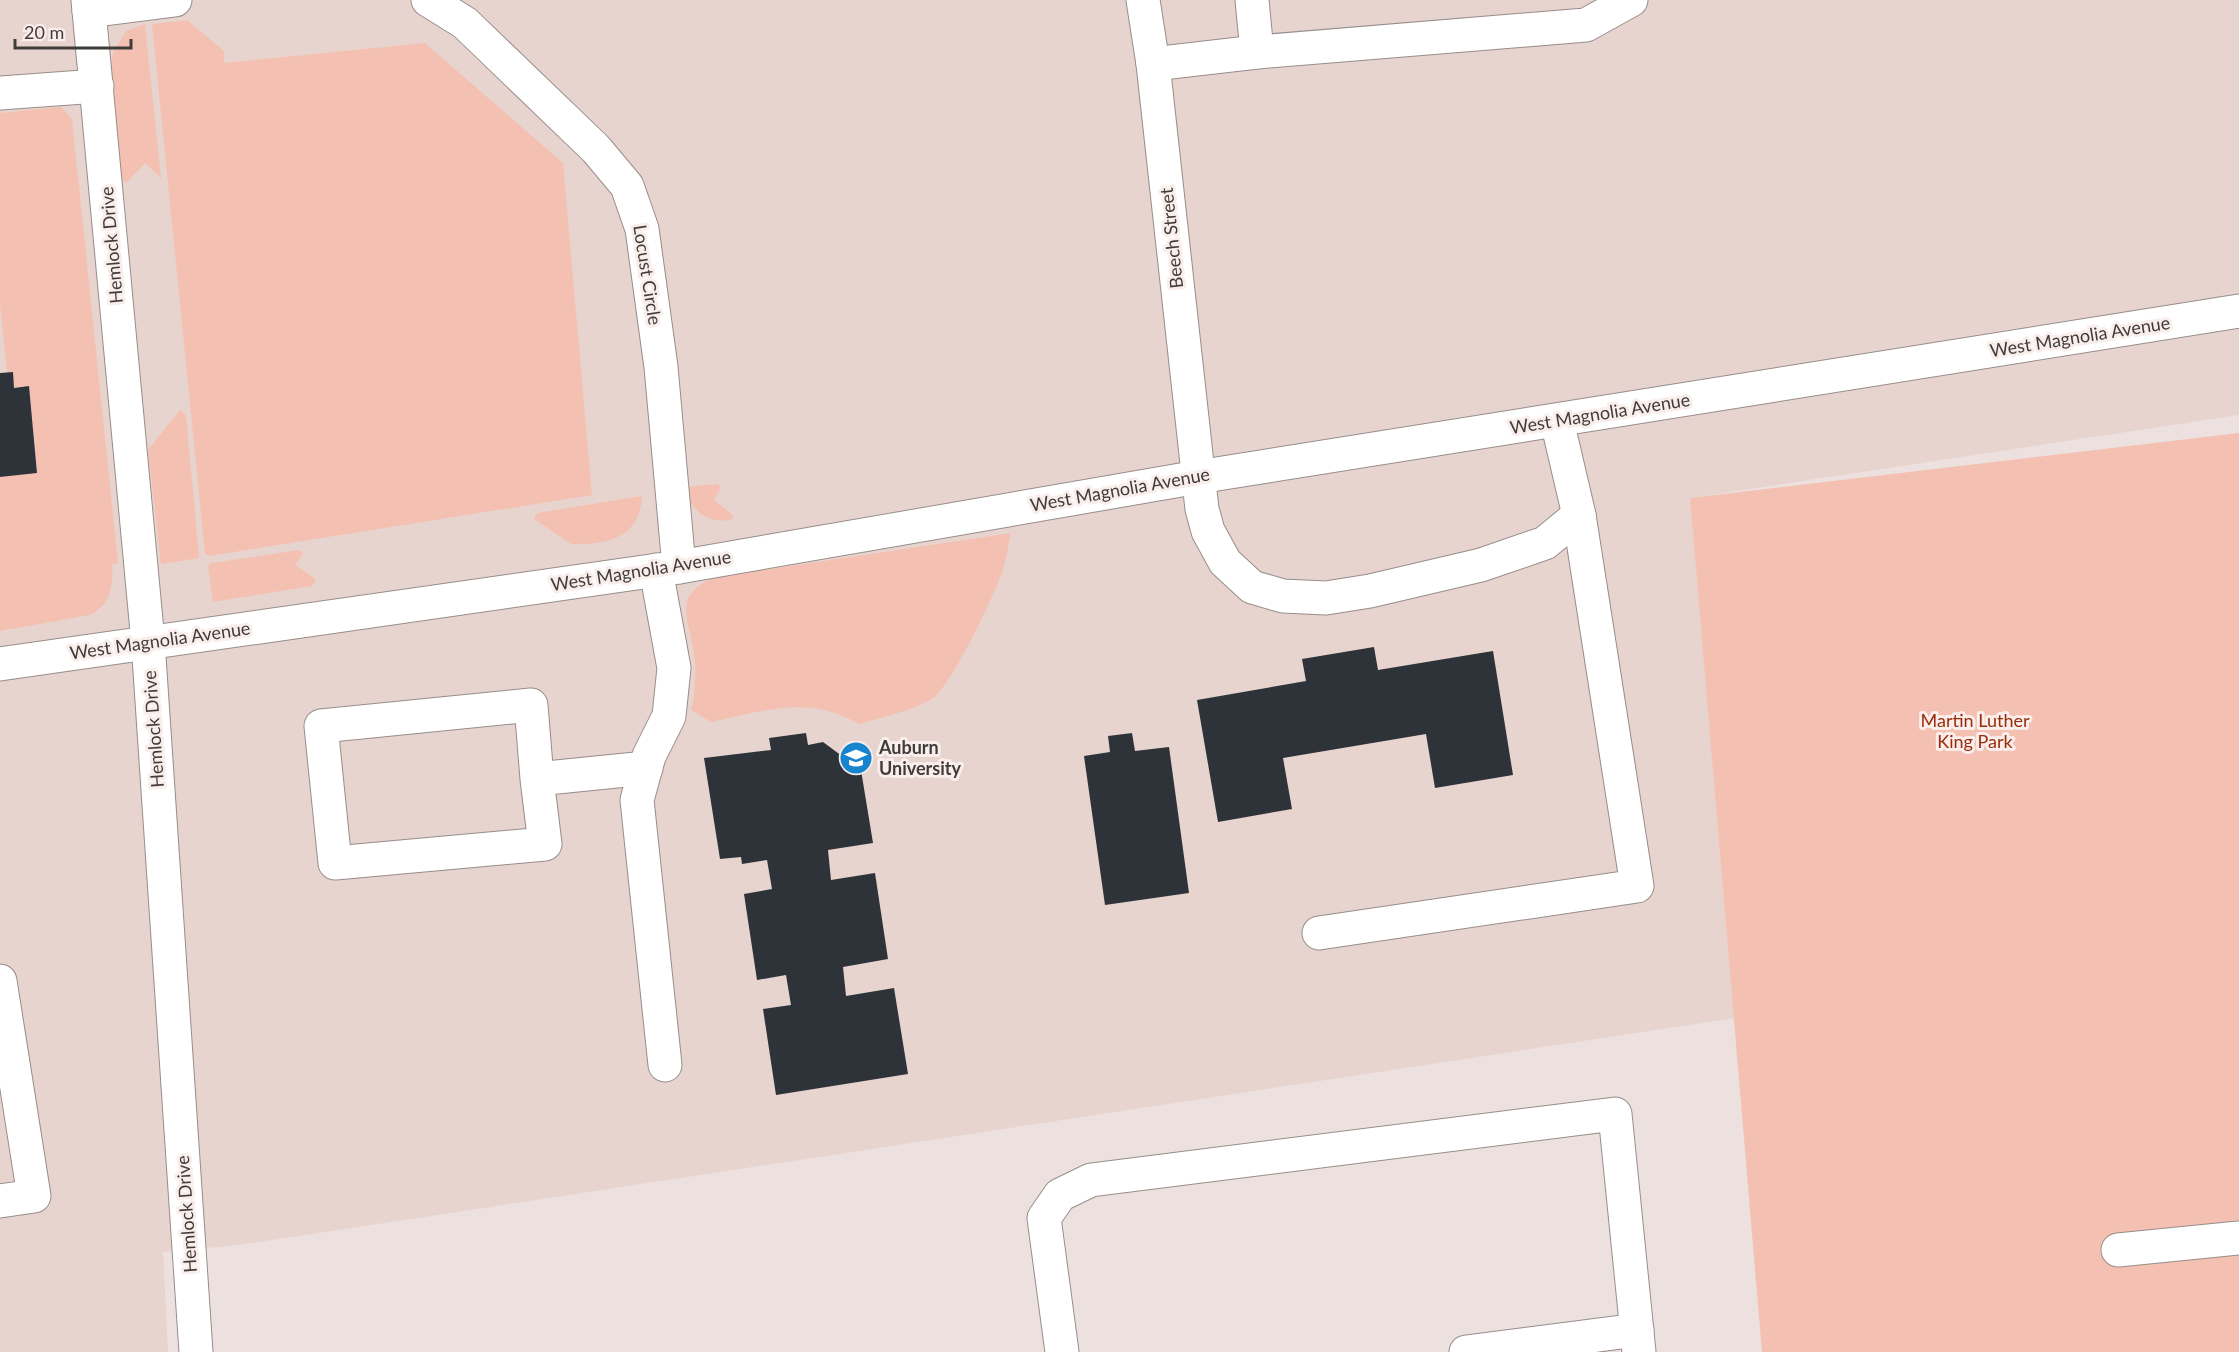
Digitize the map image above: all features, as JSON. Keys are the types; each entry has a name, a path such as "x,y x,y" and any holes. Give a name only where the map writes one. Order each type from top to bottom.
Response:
{"street":[{"path":"89,6 175,0"},
{"name":"Locust Circle","path":"428,0 465,23 596,149 627,186 642,230 661,367 674,668 669,716 649,756 637,800 665,1065"},
{"name":"Beech Street","path":"1143,0 1153,64 1202,509 1208,531 1225,562 1252,587 1283,596 1326,598 1370,591 1481,565 1545,543 1579,515"},
{"path":"1252,0 1257,52"},
{"path":"1153,64 1257,52 1586,25 1631,0"},
{"name":"Hemlock Drive","path":"89,6 148,642 196,1352"},
{"path":"0,93 97,86"},
{"name":"West Magnolia Avenue","path":"0,664 668,569 1198,477 2239,311"},
{"path":"1319,933 1637,886 1579,515 1557,421"},
{"path":"531,705 537,779 545,844 335,863 321,726 531,705"},
{"path":"537,779 646,768"},
{"path":"0,981 34,1196 0,1202"},
{"path":"1062,1352 1044,1218 1060,1195 1092,1179 1615,1114 1638,1341 1466,1352"},
{"path":"2118,1250 2239,1238"}],"shaded area":[{"name":"Auburn University","path":"0,0 2239,0 2239,415 1690,498 1735,1018 239,1245 163,1252 168,1352 0,1352"}],"green space":[{"path":"187,20 224,51 224,63 425,43 563,163 592,495 209,556 205,554 152,24"},
{"path":"145,24 161,178 145,163 126,183 120,179 111,64 113,53 126,31"},
{"path":"61,107 72,119 118,563 112,565 109,594 97,611 90,615 0,631 0,477 37,473 29,386 14,388 7,372 0,305 0,113"},
{"path":"180,410 186,415 199,558 161,564 148,450"},
{"name":"Martin Luther King Park","path":"2239,433 2239,1352 1762,1352 1690,498"},
{"path":"717,484 721,487 714,500 733,515 733,519 716,520 702,514 691,503 684,487"},
{"path":"642,496 640,510 628,530 619,536 597,543 571,544 534,519 537,513"},
{"path":"1011,533 999,581 983,617 951,676 941,690 926,702 859,724 822,709 804,707 768,710 711,722 691,710 695,668 686,609 693,591 702,584 716,577"},
{"path":"299,550 303,554 295,565 314,578 315,582 312,586 213,602 208,566 212,563"}],"building":[{"path":"13,372 14,388 29,386 37,473 0,477 0,373"},
{"path":"1374,647 1378,670 1493,651 1513,775 1435,788 1426,734 1283,758 1292,809 1218,822 1197,700 1306,681 1302,659"},
{"path":"806,733 808,745 823,742 846,759 859,758 873,843 828,850 831,880 875,873 888,959 843,967 846,996 894,988 908,1074 776,1095 763,1009 791,1005 786,975 757,980 744,894 772,889 767,860 742,864 741,857 720,859 704,758 771,750 769,738"},
{"path":"1132,733 1135,751 1169,747 1189,893 1105,905 1084,756 1110,752 1108,736"}],"place":[{"name":"Auburn University","path":"856,758"}]}
